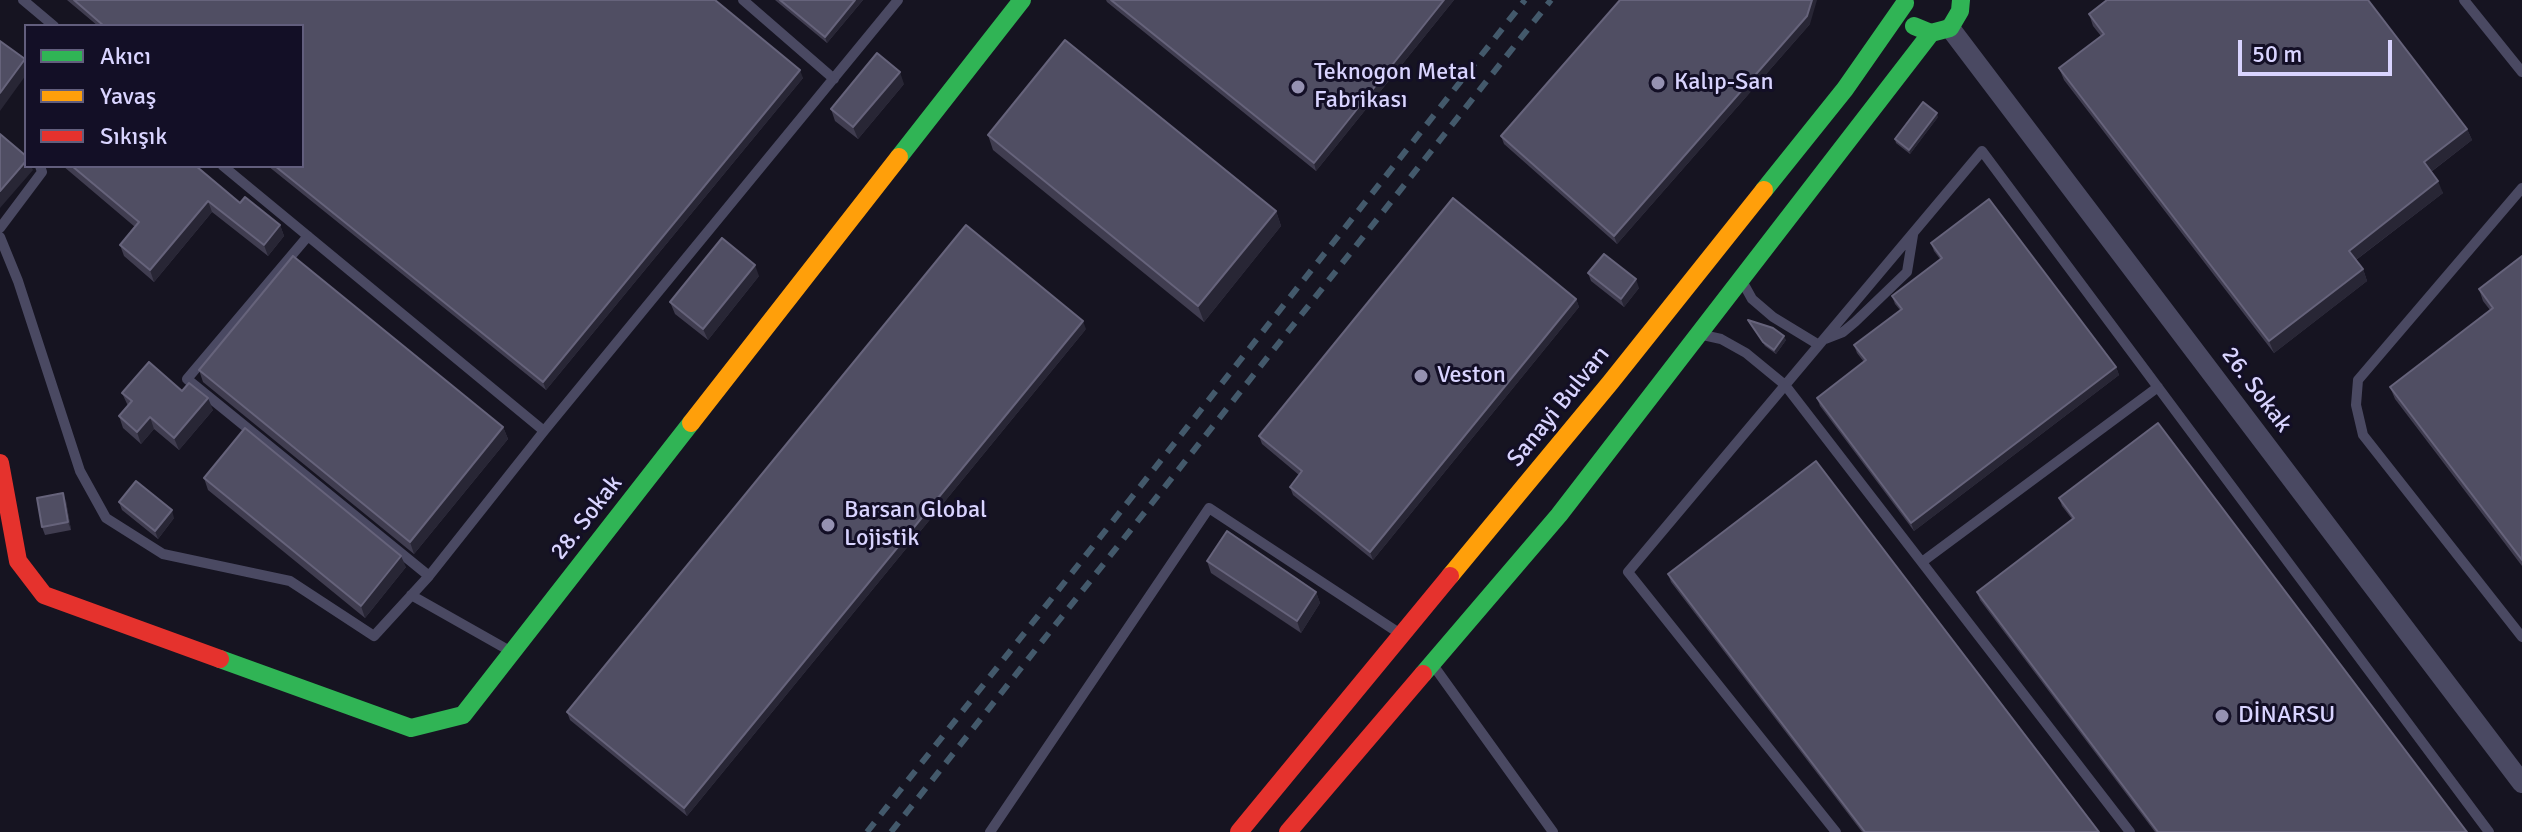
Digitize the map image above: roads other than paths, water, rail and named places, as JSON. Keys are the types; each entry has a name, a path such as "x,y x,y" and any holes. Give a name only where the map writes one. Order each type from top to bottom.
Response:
{"main road":[{"name":"28. Sokak","path":"4,506 18,561 44,595 411,728 463,715 1022,0"},
{"path":"1905,2 1909,20 1923,31 1955,14"},
{"name":"Sanayi Bulvarı","path":"1239,832 1610,383 1845,89 1905,2"},
{"path":"1288,832 1559,515 1741,280 1955,14"},
{"path":"0,463 4,506"}],"street":[{"name":"26. Sokak","path":"1955,14 2522,781"}],"lane":[{"path":"23,0 52,24"},
{"path":"743,0 834,79"},
{"path":"0,237 18,281 80,471 106,518 163,554 290,581 374,636 429,576 898,0"},
{"path":"2464,0 2522,72"},
{"path":"1836,832 1628,572 1982,151 2489,832"},
{"path":"0,228 42,172 41,168"},
{"path":"225,168 544,431"},
{"path":"2522,188 2358,380 2356,405 2363,435 2522,637"},
{"path":"1821,342 1843,332 1907,272 1914,233"},
{"path":"308,236 187,379 429,576"},
{"path":"1741,280 1752,299 1762,308 1821,342"},
{"path":"1699,334 1721,339 1746,353 1785,385 2130,832"},
{"path":"1922,562 2158,387"},
{"path":"990,832 1209,508 1403,636"},
{"path":"411,595 512,652"},
{"path":"1432,663 1553,832"}],"railway":[{"path":"867,832 1525,0"},
{"path":"891,832 1551,0"}],"place":[{"name":"Kalıp-San","path":"1658,83"},
{"name":"Teknogon Metal Fabrikası","path":"1298,87"},
{"name":"Veston","path":"1421,376"},
{"name":"Barsan Global Lojistik","path":"828,525"},
{"name":"DİNARSU","path":"2222,716"}]}
